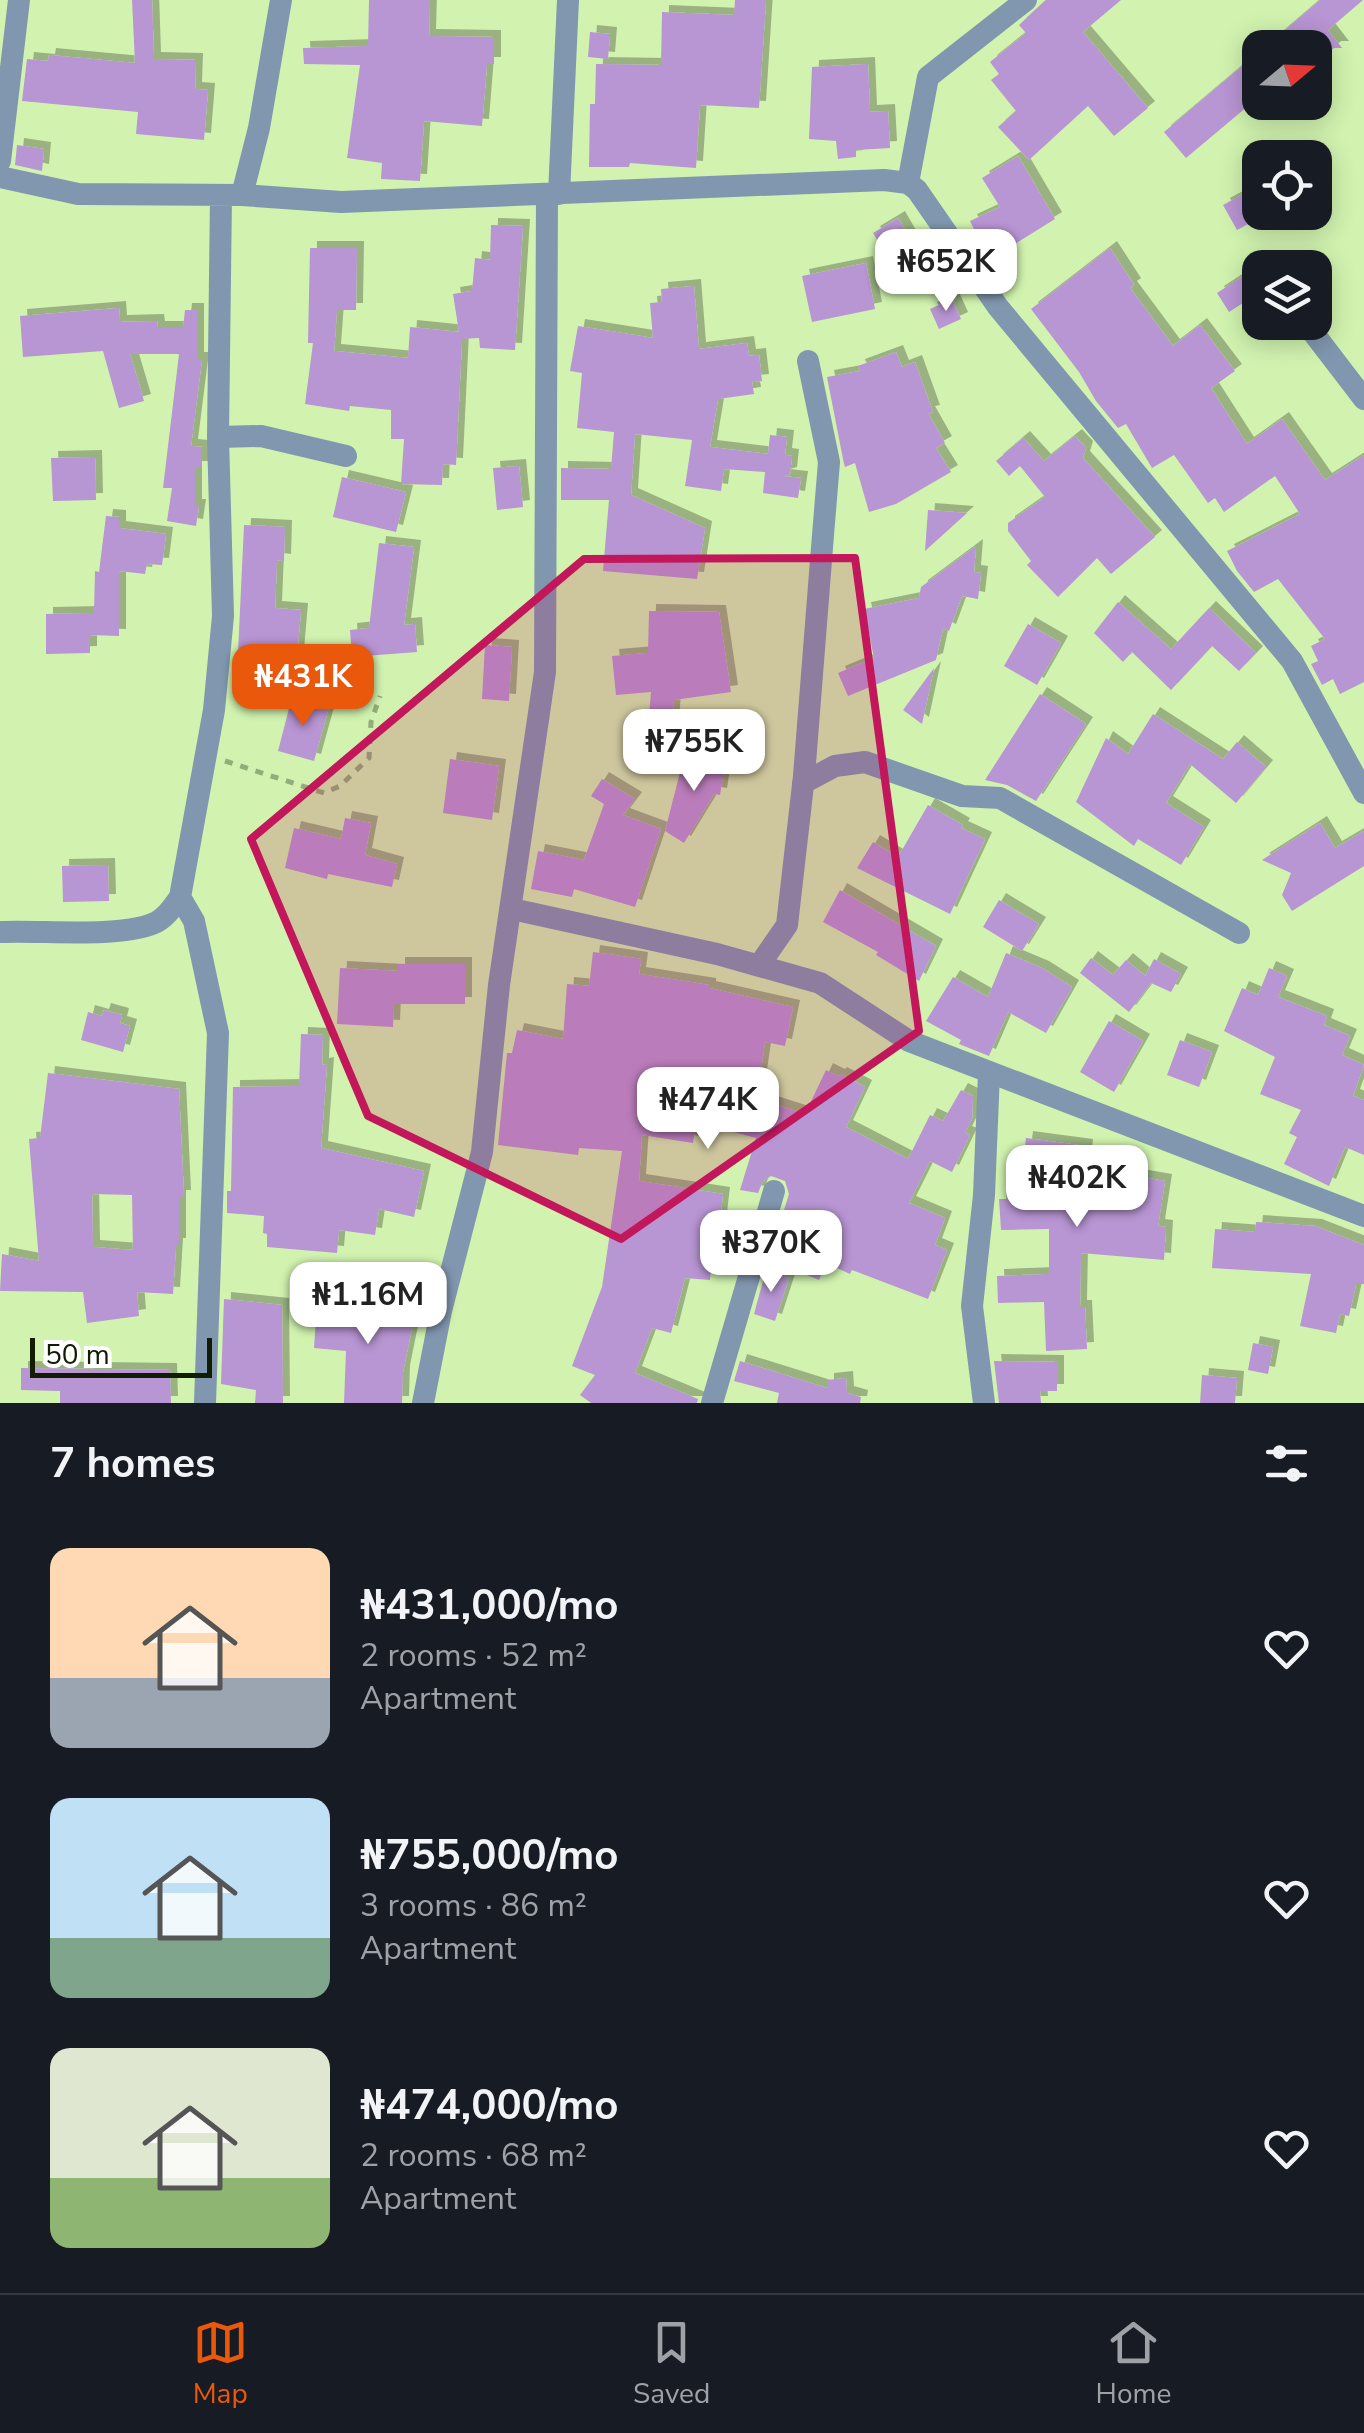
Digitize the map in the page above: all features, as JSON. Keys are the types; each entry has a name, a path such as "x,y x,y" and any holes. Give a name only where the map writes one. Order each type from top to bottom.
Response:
{"street":[{"path":"0,161 5,80 19,0"},
{"path":"0,932 112,930 153,924 180,897 207,758 224,616 218,437 232,195 259,128 281,0"},
{"path":"423,1403 482,1152 498,986 545,672 553,194 568,0"},
{"path":"908,183 928,78 1026,0"},
{"path":"0,177 78,194 232,195 294,202 884,180 908,183 918,190 998,307 1292,661 1364,793"},
{"path":"1319,340 1364,399"},
{"path":"760,964 787,925 803,783 828,462 808,362"},
{"path":"218,437 262,436 346,456"},
{"path":"803,783 835,766 865,762 962,796 1000,798 1240,933"},
{"path":"180,897 194,921 218,1033 205,1403"},
{"path":"512,909 760,964 820,983 909,1041 1364,1216"},
{"path":"984,1403 972,1306 984,1195 989,1074"},
{"path":"712,1403 774,1191"}],"path":[{"path":"207,758 244,764 324,792 340,786 369,758 371,722 380,696"}],"highlighted area":[{"path":"855,558 919,1031 621,1239 368,1116 251,839 584,559"}],"building":[{"path":"132,0 152,0 154,59 196,60 195,89 208,90 204,140 136,134 138,112 22,101 27,59 48,61 49,55 135,63"},
{"path":"369,0 430,0 429,36 494,37 494,64 487,64 482,126 424,121 420,181 381,179 382,163 347,158 360,65 304,64 303,48 368,46"},
{"path":"735,0 766,0 759,108 700,105 696,168 630,163 629,167 589,167 590,104 595,104 596,64 661,65 662,12 734,15"},
{"path":"1046,0 1121,0 1083,32 1148,108 1114,136 1088,106 1029,160 998,127 1016,111 991,80 999,74 990,62 1026,33 1019,25"},
{"path":"1320,0 1363,0 1328,30 1285,30"},
{"path":"590,32 610,34 608,59 588,57"},
{"path":"1332,35 1342,48 1332,50"},
{"path":"868,64 870,112 888,111 890,148 856,150 856,157 838,159 836,141 809,139 812,67"},
{"path":"1242,66 1242,111 1186,158 1164,132"},
{"path":"17,145 44,149 42,171 15,165"},
{"path":"1018,156 1055,219 989,260 970,221 1000,207 982,178"},
{"path":"1242,195 1242,227 1237,230 1223,205"},
{"path":"898,218 924,263 900,278 873,233"},
{"path":"491,225 523,226 515,350 480,348 479,338 462,339 456,465 443,464 442,485 401,484 404,439 391,439 391,410 350,406 349,411 305,404 313,343 308,343 310,248 357,248 356,310 337,310 334,351 408,358 410,327 459,332 453,294 472,291 475,258 490,260"},
{"path":"1110,248 1134,285 1130,288 1173,346 1200,325 1235,371 1211,388 1247,444 1282,419 1325,480 1364,455 1364,682 1340,694 1333,679 1322,685 1311,664 1318,661 1311,646 1325,639 1278,579 1254,592 1227,551 1300,514 1275,476 1224,512 1215,498 1208,503 1174,455 1152,468 1126,424 1118,428 1031,309"},
{"path":"866,263 875,309 812,322 802,276"},
{"path":"1242,277 1242,304 1229,312 1217,293"},
{"path":"694,286 699,349 747,343 749,356 759,355 762,381 752,382 754,394 718,399 710,447 768,454 770,435 787,437 785,455 792,456 790,474 783,476 801,478 798,498 763,493 765,472 724,469 721,491 685,486 692,440 635,434 631,495 705,528 697,579 603,571 609,500 561,500 561,468 611,469 614,432 577,428 582,373 570,371 578,326 653,338 650,303 662,302 661,289"},
{"path":"952,299 961,319 939,329 930,309"},
{"path":"119,308 120,322 157,321 158,328 183,328 185,310 197,310 197,359 202,359 191,446 202,447 202,468 195,468 195,506 199,506 196,526 167,521 172,488 163,488 179,354 130,354 144,401 119,408 103,351 23,357 20,316"},
{"path":"896,352 902,367 915,362 933,412 928,413 945,443 936,448 951,472 896,504 869,512 855,463 845,467 844,464 827,377 860,371 858,366"},
{"path":"1075,436 1086,448 1083,458 1155,537 1111,574 1097,558 1058,597 1027,565 1031,561 1008,531 1008,523 1045,497 1020,466 1009,476 996,461 1023,438 1044,461"},
{"path":"95,457 96,500 53,501 51,458"},
{"path":"519,466 523,507 497,510 493,468"},
{"path":"342,477 406,492 396,532 333,517"},
{"path":"928,510 967,513 925,551"},
{"path":"106,516 119,517 119,528 166,534 162,565 147,564 145,574 119,571 119,636 90,635 90,653 46,654 46,614 94,613 95,571 99,572"},
{"path":"244,525 285,527 284,561 277,560 275,608 301,610 296,668 249,665 249,654 238,653"},
{"path":"379,543 414,547 404,625 415,624 417,652 352,657 350,630 369,628"},
{"path":"976,546 974,572 981,573 978,599 962,596 949,631 943,628 936,660 848,696 838,673 874,658 864,609 919,598 921,587"},
{"path":"1118,602 1171,649 1209,608 1256,653 1239,671 1212,646 1171,690 1132,652 1123,662 1094,633"},
{"path":"649,611 719,612 731,692 674,700 671,741 647,739 651,692 616,695 612,656 648,653"},
{"path":"1028,624 1061,643 1037,685 1004,666"},
{"path":"485,645 512,647 509,701 482,699"},
{"path":"934,668 922,724 903,710"},
{"path":"1040,694 1086,724 1036,801 1007,785 985,780"},
{"path":"292,697 329,707 314,761 278,751"},
{"path":"1153,714 1223,759 1237,742 1266,767 1236,803 1190,764 1166,803 1204,827 1181,865 1138,839 1134,846 1076,802 1106,738 1128,754"},
{"path":"685,753 725,763 720,795 714,794 684,843 665,831"},
{"path":"450,759 499,766 492,820 443,813"},
{"path":"602,779 635,799 623,815 661,829 635,907 574,889 572,897 531,889 538,851 584,860 604,804 591,796"},
{"path":"928,805 985,839 950,914 857,868 873,842 898,857"},
{"path":"345,818 371,823 365,855 397,864 392,887 328,874 327,879 285,868 294,828 341,839"},
{"path":"1320,823 1335,848 1364,831 1364,866 1292,911 1282,895 1291,873 1262,860"},
{"path":"108,865 109,901 63,902 62,866"},
{"path":"840,890 936,946 919,981 876,955 878,952 823,922"},
{"path":"999,900 1039,924 1022,951 983,927"},
{"path":"593,952 641,959 639,974 709,985 793,1007 785,1046 765,1042 758,1091 762,1093 761,1100 805,1114 826,1070 840,1074 865,1087 846,1127 908,1159 930,1115 943,1121 961,1090 973,1096 972,1119 965,1133 970,1135 952,1172 930,1161 909,1203 945,1218 935,1245 947,1250 928,1299 826,1263 819,1280 802,1273 819,1230 780,1223 789,1194 785,1181 771,1176 763,1181 758,1193 740,1190 756,1138 696,1122 693,1143 642,1135 639,1181 723,1194 710,1280 685,1278 671,1333 652,1328 635,1373 698,1399 697,1403 591,1403 580,1395 595,1375 572,1366 602,1287 622,1151 579,1148 578,1155 498,1145 507,1053 512,1053 517,1030 563,1039 567,984 589,986"},
{"path":"1006,953 1042,968 1072,987 1046,1033 1008,1012 989,1056 959,1044 961,1040 926,1021 953,977 988,997"},
{"path":"1091,958 1113,975 1126,960 1145,976 1154,959 1181,974 1171,992 1151,983 1129,1012 1080,973"},
{"path":"398,964 465,964 465,1004 394,1004 393,1027 337,1024 340,968 398,971"},
{"path":"1269,968 1287,976 1278,997 1327,1016 1324,1025 1350,1036 1342,1055 1364,1065 1353,1096 1364,1100 1364,1155 1345,1147 1329,1186 1284,1164 1297,1137 1289,1133 1301,1110 1260,1094 1275,1057 1224,1031 1242,988 1258,995"},
{"path":"104,1010 122,1015 120,1023 130,1026 123,1052 81,1040 88,1012 102,1016"},
{"path":"1109,1021 1143,1041 1114,1092 1080,1072"},
{"path":"301,1034 323,1035 322,1065 327,1064 321,1148 424,1171 414,1217 379,1209 375,1235 339,1230 337,1253 267,1247 264,1216 227,1213 233,1087 299,1086"},
{"path":"1180,1040 1212,1052 1199,1087 1167,1075"},
{"path":"48,1073 179,1089 184,1197 179,1197 173,1294 137,1292 139,1316 87,1323 83,1292 0,1291 2,1254 39,1261 29,1139 40,1138","holes":["92,1194 132,1195 133,1250 93,1247"]},
{"path":"1026,1138 1086,1146 1084,1167 1165,1181 1158,1226 1166,1227 1164,1260 1081,1253 1080,1307 1085,1307 1087,1349 1046,1351 1044,1302 998,1303 997,1276 1049,1274 1049,1229 1001,1230 999,1199 1018,1199"},
{"path":"1256,1222 1315,1226 1364,1245 1364,1284 1356,1284 1349,1316 1340,1314 1336,1333 1300,1326 1311,1274 1212,1268 1215,1229 1255,1232"},
{"path":"766,1270 789,1278 775,1321 754,1314"},
{"path":"224,1299 282,1305 283,1403 255,1403 256,1390 221,1384"},
{"path":"376,1300 416,1308 403,1372 402,1403 344,1403 346,1351 314,1348 317,1302 374,1307"},
{"path":"1253,1343 1273,1347 1268,1374 1248,1370"},
{"path":"740,1361 827,1388 827,1380 846,1378 847,1393 861,1397 860,1403 777,1403 779,1393 734,1381"},
{"path":"994,1361 1057,1362 1057,1391 1040,1391 1041,1403 999,1403"},
{"path":"21,1368 170,1370 171,1403 60,1403 60,1391 21,1390"},
{"path":"1202,1375 1237,1378 1235,1403 1200,1403"}]}
